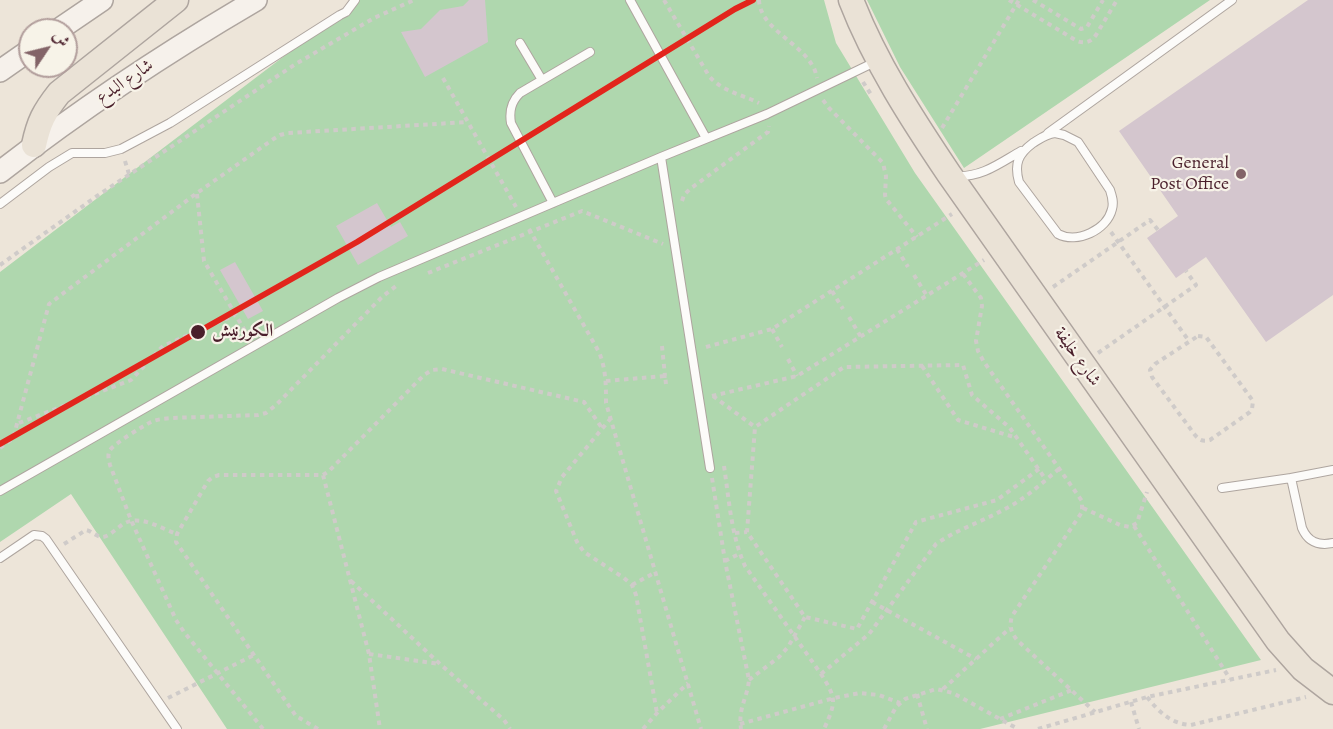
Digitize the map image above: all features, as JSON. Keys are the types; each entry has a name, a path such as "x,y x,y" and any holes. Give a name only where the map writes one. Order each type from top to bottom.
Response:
{"main road":[{"path":"76,18 102,0"},
{"path":"34,145 39,124 58,93 176,0"},
{"name":"شارع البدع","path":"0,172 100,98 256,0"},
{"name":"شارع خليفة","path":"851,0 898,95 949,174 1278,641 1303,669 1333,692"},
{"path":"0,71 18,58"}],"lane":[{"path":"0,204 49,167 72,153 105,153 121,149 170,123 346,12 355,0"},
{"path":"630,0 706,138"},
{"path":"1046,134 1064,135 1078,142 1110,190 1113,205 1109,217 1084,236 1062,236 1054,231 1020,182 1017,174 1020,154 1028,147 1046,134 1232,0"},
{"path":"520,43 542,80"},
{"path":"553,203 511,123 510,110 520,93 590,52"},
{"path":"0,491 338,298 379,277 767,114 879,60"},
{"path":"949,174 966,177 982,173 1028,147"},
{"path":"661,157 710,468"},
{"path":"1222,488 1333,470"},
{"path":"1292,478 1305,535 1317,544 1333,543"},
{"path":"0,558 36,534 46,539 177,729"}],"path":[{"path":"0,265 97,196 294,65 374,18 414,0"},
{"path":"664,0 709,76 730,92 759,102 767,114 769,124 768,132 690,189 684,195 682,203"},
{"path":"759,0 759,7 765,18 812,63 824,103 883,163 886,170 886,199 916,237"},
{"path":"1010,0 1018,2 1077,41 1085,43 1093,39 1117,0"},
{"path":"1033,0 1081,29 1087,27 1103,0"},
{"path":"931,147 1018,2"},
{"path":"443,78 599,352 604,365 606,403 701,729"},
{"path":"0,448 14,435 49,304 197,193 280,135 468,122"},
{"path":"197,193 204,261 254,346"},
{"path":"423,275 582,211 675,249"},
{"path":"704,336 706,348 772,329 955,212"},
{"path":"1036,298 1150,220 1158,230"},
{"path":"1104,223 1189,341"},
{"path":"897,249 908,267"},
{"path":"700,399 797,376 988,258"},
{"path":"1082,363 1196,285 1186,271"},
{"path":"914,274 927,296"},
{"path":"963,274 981,298 982,306 976,341 978,351 1079,495 1083,508 1012,616 1010,628 1018,641 1095,712"},
{"path":"264,729 176,620 131,520 108,456 116,445 152,422 171,418 266,413 383,296 392,288 402,284"},
{"path":"832,291 843,309"},
{"path":"18,423 131,380 163,346 235,315"},
{"path":"849,317 861,337"},
{"path":"772,329 782,347"},
{"path":"1198,336 1206,338 1253,401 1250,412 1206,441 1202,441 1195,435 1150,370 1189,341 1198,336"},
{"path":"662,346 667,375 666,384"},
{"path":"788,359 797,376"},
{"path":"921,365 958,420 1017,438"},
{"path":"755,427 844,367 963,365 972,395 1010,428 1046,480"},
{"path":"318,729 296,716 176,542 177,534 208,481 219,475 323,475 424,375 432,370 442,369 584,402 602,428"},
{"path":"606,381 667,375"},
{"path":"712,386 715,407"},
{"path":"713,396 755,427"},
{"path":"611,418 562,477 556,491 577,542 584,552 632,585 636,595 657,713"},
{"path":"755,427 747,532 805,617 857,629 916,522 997,500 1039,469"},
{"path":"724,465 739,554 745,566 821,674 834,698 833,708 824,729"},
{"path":"710,468 725,561 749,680 741,707 741,726 834,698 860,693 871,693 900,703"},
{"path":"821,674 869,634 936,544 945,537 1006,509 1060,468"},
{"path":"323,475 369,654 380,729"},
{"path":"1083,508 1120,525 1134,526 1137,523 1148,486"},
{"path":"54,551 86,530 100,537 105,536 131,520 143,521 177,534"},
{"path":"1134,526 1230,679"},
{"path":"735,533 747,532"},
{"path":"725,561 739,554"},
{"path":"632,585 656,572"},
{"path":"350,581 504,720 510,729"},
{"path":"872,602 976,659"},
{"path":"749,680 779,657 795,637 805,617"},
{"path":"942,689 1010,628"},
{"path":"369,654 440,664"},
{"path":"159,703 254,656"},
{"path":"1038,729 1147,697 1282,668"},
{"path":"644,729 688,683"},
{"path":"884,729 893,712 905,699 942,689 1018,729"},
{"path":"999,719 1072,690"},
{"path":"917,694 927,729"},
{"path":"1147,697 1156,710 1165,717 1174,722 1191,725 1299,699"},
{"path":"1131,702 1139,729"}],"green space":[{"path":"358,0 824,0 836,43 915,173 1261,660 980,729 227,729 71,494 0,542 0,272"},
{"path":"867,0 1210,0 964,168 900,67"}],"building":[{"path":"469,0 485,0 488,42 425,77 401,32 421,29 440,10 463,6"},
{"name":"General Post Office","path":"1308,0 1333,0 1333,295 1266,342 1206,257 1176,278 1147,238 1178,216 1119,131"},
{"path":"377,203 391,227 400,222 408,236 358,265 336,226"},
{"path":"235,262 263,311 248,319 220,270"}],"transit line":[{"path":"0,444 357,242 753,0"}],"place":[{"name":"General Post Office","path":"1241,174"},
{"name":"الكورنيش","path":"198,332"}]}
